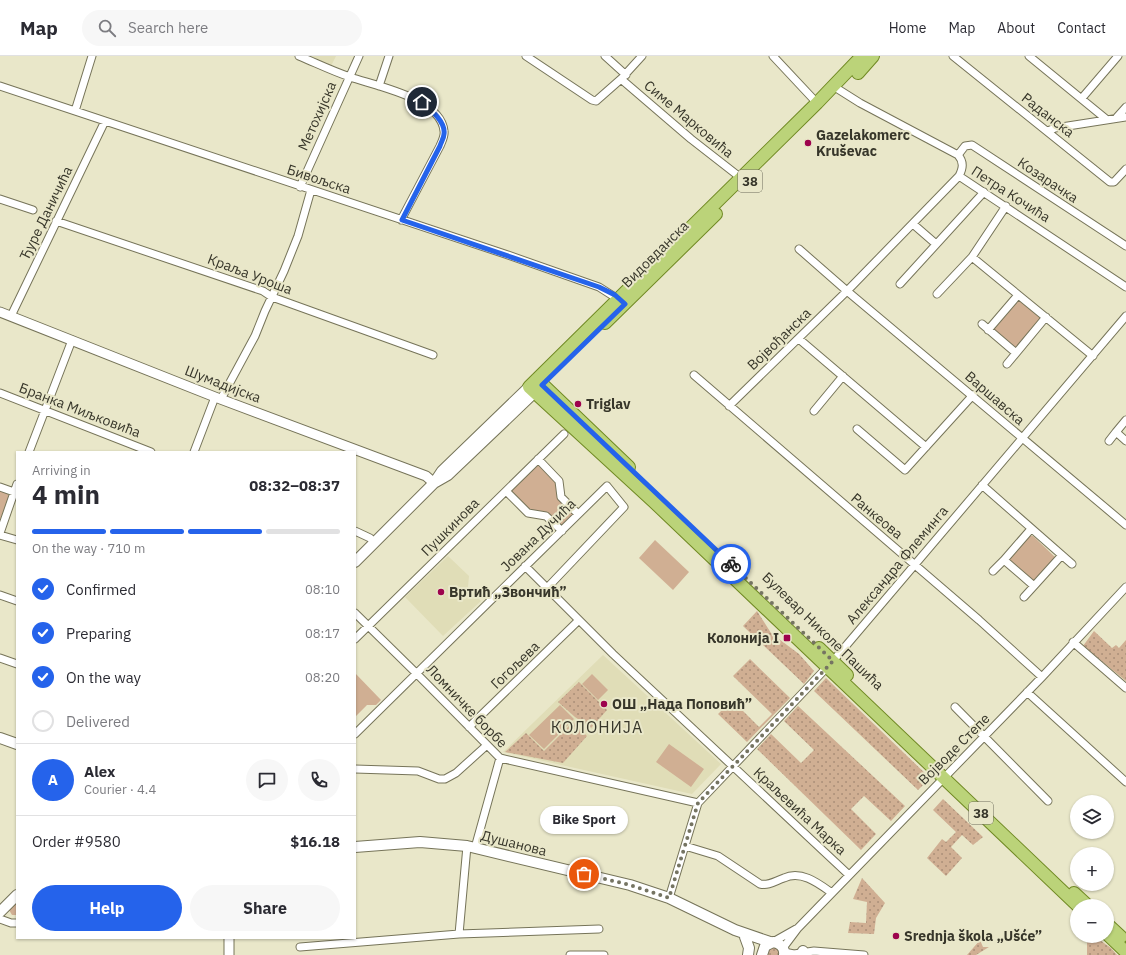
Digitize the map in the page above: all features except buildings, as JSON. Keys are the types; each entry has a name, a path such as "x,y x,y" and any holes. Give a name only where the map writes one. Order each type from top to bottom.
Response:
{"main road":[{"name":"Видовданска","path":"737,186 817,103 837,89 862,56"},
{"name":"Видовданска","path":"356,561 434,483 446,477 737,186 873,56"},
{"name":"Булевар Николе Пашића","path":"536,386 946,775 1071,899"},
{"path":"0,738 16,744"},
{"name":"Булевар Николе Пашића","path":"946,775 1080,899"},
{"name":"Душанова","path":"356,846 420,842 471,847 630,885 669,898 735,930 771,942 784,952"},
{"path":"0,912 16,895"},
{"name":"Душанова","path":"735,930 762,954"},
{"path":"1114,931 1126,942"},
{"path":"744,937 749,948 748,955"},
{"path":"1114,941 1126,952"},
{"path":"762,954 765,946 771,942"}],"street":[{"path":"75,111 92,56"},
{"path":"299,56 349,77 379,86 422,102 434,113 444,129 444,134 440,146 402,220"},
{"name":"Метохијска","path":"300,187 359,56"},
{"path":"379,86 389,56"},
{"path":"526,56 592,100 600,98 624,77 642,56"},
{"name":"Симе Марковића","path":"605,56 624,77 691,139 737,186"},
{"path":"773,56 817,103"},
{"name":"Раданска","path":"953,56 1110,182 1114,182 1126,169"},
{"path":"1028,56 1082,98 1106,119"},
{"path":"1082,98 1118,56"},
{"name":"Бивољска","path":"0,86 599,287 622,301"},
{"name":"Петра Кочића","path":"837,89 958,155 962,163 959,176 1126,287"},
{"path":"1117,117 1126,107"},
{"path":"1048,131 1055,128 1117,117 1126,117"},
{"name":"Ђуре Даничића","path":"11,316 105,121"},
{"name":"Козарачка","path":"958,155 965,146 972,145 1126,246"},
{"name":"Војвођанска","path":"729,406 799,339 914,224 959,176"},
{"path":"194,451 218,398 256,336 293,250 312,190"},
{"path":"900,284 984,192"},
{"path":"0,198 33,210"},
{"path":"937,294 972,257 1006,206"},
{"name":"Краља Уроша","path":"56,220 263,291 272,296 433,355"},
{"path":"914,224 936,244"},
{"path":"799,249 847,291"},
{"path":"972,257 1093,356"},
{"name":"Варшавска","path":"847,291 973,395 1126,525"},
{"path":"988,330 1018,294"},
{"name":"Шумадијска","path":"0,312 218,398 426,476 434,483"},
{"name":"Александра Флеминга","path":"669,898 698,803 830,664 1126,316"},
{"path":"1007,364 1046,317"},
{"path":"982,324 1016,353"},
{"path":"799,339 926,447"},
{"path":"29,451 72,340"},
{"name":"Ранкеова","path":"694,375 915,565 1042,677"},
{"path":"814,411 844,376"},
{"name":"Бранка Миљковића","path":"0,393 148,451"},
{"path":"857,429 905,470 973,395"},
{"path":"1108,441 1126,420"},
{"path":"1116,432 1126,441"},
{"name":"Пушкинова","path":"356,638 564,434"},
{"path":"538,459 559,481 561,497 578,514"},
{"path":"982,485 1072,564"},
{"path":"0,486 14,492"},
{"name":"Јована Дучића","path":"356,733 607,486 624,507 547,588"},
{"path":"16,487 0,534 16,540"},
{"path":"506,491 528,513 546,516 562,531"},
{"path":"993,571 1031,529"},
{"path":"356,531 370,538 374,543"},
{"path":"1024,597 1062,555"},
{"path":"1004,560 1034,586"},
{"name":"Краљевића Марка","path":"525,566 578,620 732,767 849,875"},
{"name":"Војводе Степе","path":"784,952 798,928 1042,677 1073,642 1126,587"},
{"path":"0,595 16,601"},
{"name":"Ломничке борбе","path":"356,614 500,758 698,803"},
{"name":"Гогољева","path":"469,728 578,620"},
{"path":"1073,642 1126,688"},
{"path":"0,658 16,664"},
{"path":"1027,692 1126,782"},
{"path":"955,707 1048,801"},
{"path":"356,769 418,771 439,779 445,779 470,761 487,745"},
{"path":"471,847 500,758"},
{"path":"684,846 718,856 760,884 767,885 789,876 798,875 832,893"},
{"name":"Душанова","path":"460,934 464,890 471,847"},
{"path":"0,919 11,923 16,923"},
{"name":"Војводе Степе","path":"771,942 798,928"},
{"path":"300,947 460,934 599,929"},
{"path":"229,939 229,955"},
{"path":"784,952 864,955"},
{"path":"570,955 604,955"}],"shaded area":[{"path":"308,56 336,56 331,66"},
{"path":"1019,299 1041,319 1015,349 993,329"},
{"path":"538,459 559,481 561,497 578,514 562,531 546,516 528,513 506,491"},
{"path":"0,489 7,491 9,496 0,520"},
{"path":"1029,536 1033,536 1056,558 1035,580 1032,580 1010,561 1009,558"},
{"path":"655,540 689,572 673,590 639,558"},
{"name":"Вртић „Звончић”","path":"448,556 469,576 468,587 481,601 443,636 405,597"},
{"path":"757,611 771,633 799,654 814,671 804,684 743,626"},
{"path":"1094,631 1112,648 1116,645 1119,648 1126,640 1126,681 1083,646"},
{"name":"ОШ „Нада Поповић”","path":"603,655 721,764 692,794 503,752"},
{"path":"750,659 790,698 747,742 718,714 732,700 759,727 772,714 733,676"},
{"path":"356,674 381,700 376,705 367,705 356,716"},
{"path":"592,674 608,690 598,700 582,684"},
{"path":"826,678 930,778 918,790 814,691"},
{"path":"579,682 607,710 591,728 575,717 558,702"},
{"path":"560,705 574,719 544,749 529,735"},
{"path":"798,706 905,806 891,821 864,796 851,809 876,834 861,850 757,749 771,734 801,763 814,750 784,721"},
{"path":"573,722 587,736 563,763 505,752 526,733 544,751"},
{"path":"669,744 704,769 691,787 656,762"},
{"path":"943,799 983,837 973,845 962,835 951,847 962,858 946,876 927,858 942,839 946,842 956,832 933,810"},
{"path":"862,878 885,903 876,918 874,934 848,933 850,922 866,923 867,902 853,899"},
{"path":"16,903 16,915 12,915 9,910"},
{"path":"980,940 983,947 989,947 976,955 967,955"},
{"path":"1087,943 1104,943 1117,955 1087,955"},
{"path":"771,946 778,948 780,955 766,955 766,952"}],"way so far":[{"path":"584,874 630,885 669,898 698,803 833,661 731,564"}],"place":[{"name":"Gazelakomerc Kruševac","path":"808,143"},
{"name":"Triglav","path":"578,404"},
{"name":"Вртић „Звончић”","path":"441,592"},
{"name":"Колонија I","path":"787,638"},
{"name":"ОШ „Нада Поповић”","path":"604,704"},
{"name":"Bike Sport","path":"584,874"},
{"name":"Srednja škola „Ušće”","path":"896,936"}],"district":[{"name":"КОЛОНИЈА","path":"597,727"}],"route":[{"path":"422,102 434,113 443,126 444,134 440,146 402,220 599,287 615,295 625,304 542,385 731,564"}]}
